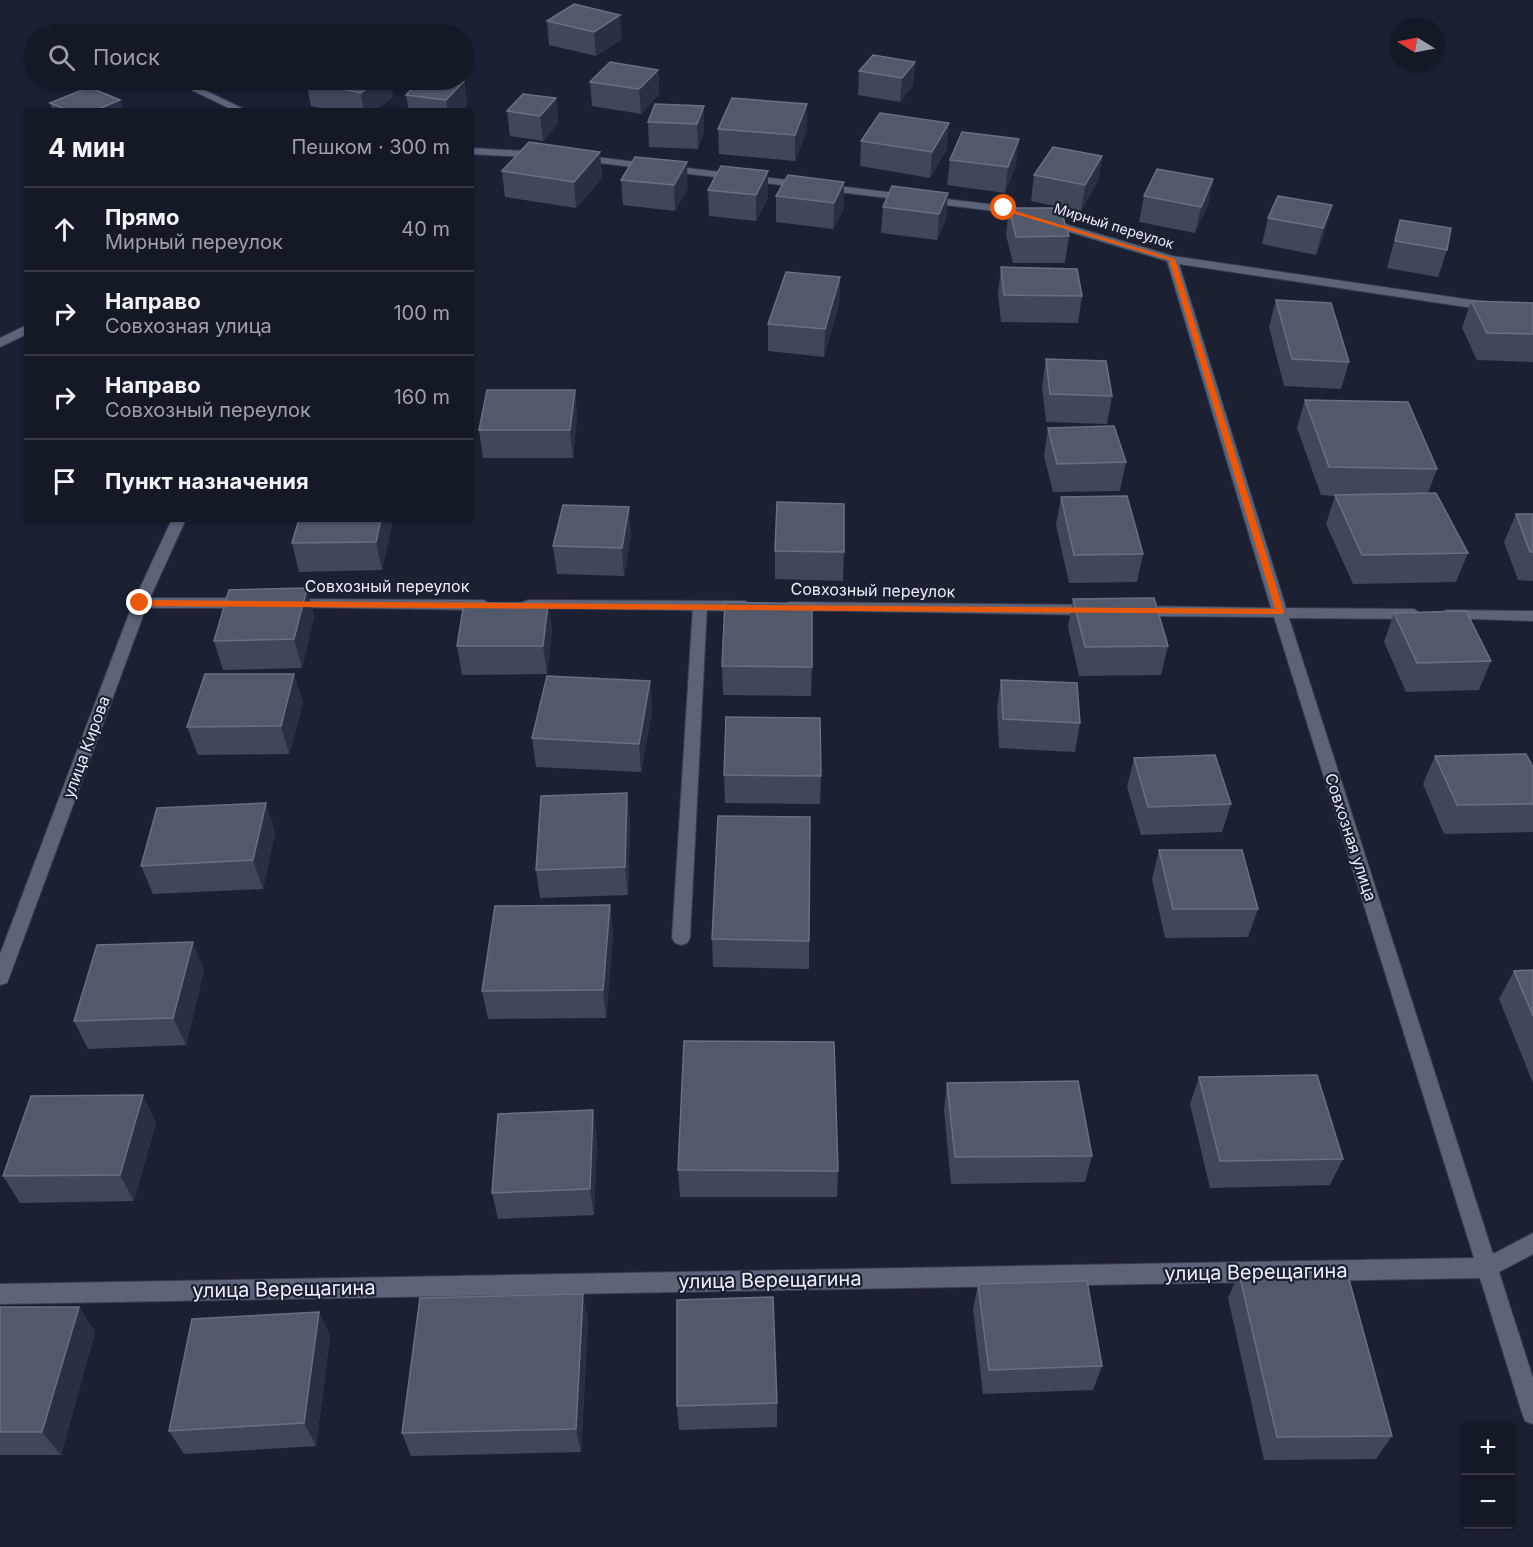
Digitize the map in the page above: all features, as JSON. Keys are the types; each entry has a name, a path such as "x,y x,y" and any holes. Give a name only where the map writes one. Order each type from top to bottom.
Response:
{"street":[{"path":"198,90 237,108"},
{"name":"Мирный переулок","path":"474,150 557,156 1004,208 1172,259 1533,314"},
{"name":"Совхозная улица","path":"1172,259 1280,612 1533,1413"},
{"path":"0,344 24,331"},
{"name":"улица Кирова","path":"0,978 140,603 178,522"},
{"name":"Совхозный переулок","path":"140,603 700,606 1533,616"},
{"path":"681,938 700,606"},
{"name":"улица Верещагина","path":"0,1294 1487,1268 1533,1243"}],"building":[{"path":"574,4 620,15 594,32 547,21"},
{"path":"873,55 915,62 902,78 859,71"},
{"path":"610,62 658,70 639,89 590,82"},
{"path":"82,90 96,90 120,100 101,108 62,108 50,103"},
{"path":"346,90 365,90 361,93"},
{"path":"411,90 455,90 446,100 406,95"},
{"path":"523,94 556,98 540,116 507,111"},
{"path":"732,98 807,104 795,135 718,129"},
{"path":"655,104 704,106 697,124 648,122"},
{"path":"880,113 949,123 932,152 861,141"},
{"path":"962,132 1019,139 1008,167 950,160"},
{"path":"529,142 600,152 574,182 502,171"},
{"path":"1053,147 1102,156 1085,185 1034,175"},
{"path":"635,157 687,162 674,185 621,180"},
{"path":"721,166 768,171 756,195 708,190"},
{"path":"1157,169 1213,179 1201,207 1144,196"},
{"path":"788,175 844,182 834,203 776,196"},
{"path":"892,186 948,193 939,214 883,207"},
{"path":"1278,196 1332,205 1323,228 1268,218"},
{"path":"1009,208 1060,208 1069,236 1016,237"},
{"path":"1400,220 1451,228 1447,250 1395,241"},
{"path":"1001,267 1077,269 1082,296 1004,295"},
{"path":"786,272 840,277 825,329 768,324"},
{"path":"1276,300 1331,303 1349,362 1292,359"},
{"path":"1471,301 1533,303 1533,334 1487,333"},
{"path":"1046,359 1106,361 1112,396 1050,394"},
{"path":"487,390 575,390 570,430 479,430"},
{"path":"1305,400 1408,402 1437,469 1329,467"},
{"path":"1114,426 1126,462 1057,464 1048,428"},
{"path":"1436,493 1468,553 1362,555 1335,495"},
{"path":"1127,496 1143,554 1074,555 1061,497"},
{"path":"777,502 844,504 844,552 775,551"},
{"path":"563,505 629,507 622,548 553,546"},
{"path":"1516,514 1533,514 1533,552 1530,552"},
{"path":"298,522 380,522 376,542 292,543"},
{"path":"307,588 294,639 214,641 229,590"},
{"path":"1154,598 1168,646 1085,647 1073,599"},
{"path":"725,602 812,604 812,667 722,666"},
{"path":"464,603 548,603 543,646 457,646"},
{"path":"1466,611 1491,661 1417,663 1394,613"},
{"path":"205,674 294,674 281,726 187,727"},
{"path":"547,676 650,681 639,744 532,738"},
{"path":"1001,680 1077,683 1080,723 1003,719"},
{"path":"726,717 820,718 821,776 724,775"},
{"path":"1526,754 1533,767 1533,804 1457,805 1435,756"},
{"path":"1215,755 1231,804 1148,807 1134,758"},
{"path":"627,793 625,867 536,870 541,796"},
{"path":"266,803 253,860 141,866 157,808"},
{"path":"718,816 810,817 809,941 712,939"},
{"path":"1159,850 1242,850 1258,909 1173,909"},
{"path":"610,905 603,990 482,991 495,906"},
{"path":"193,942 173,1018 74,1021 97,945"},
{"path":"1533,970 1533,1016 1514,971"},
{"path":"684,1041 834,1042 838,1171 678,1170"},
{"path":"1317,1075 1343,1159 1220,1161 1199,1077"},
{"path":"1078,1081 1092,1156 955,1157 947,1083"},
{"path":"143,1095 120,1175 3,1176 31,1096"},
{"path":"593,1110 590,1189 492,1193 498,1114"},
{"path":"1347,1272 1392,1436 1277,1437 1239,1273"},
{"path":"1087,1281 1102,1366 989,1370 978,1284"},
{"path":"583,1294 576,1429 402,1433 420,1298"},
{"path":"773,1297 777,1403 677,1406 677,1300"},
{"path":"0,1307 79,1307 42,1432 0,1432"},
{"path":"319,1312 304,1423 169,1431 192,1319"}],"route":[{"path":"140,603 1280,612 1172,259 1004,208"}]}
